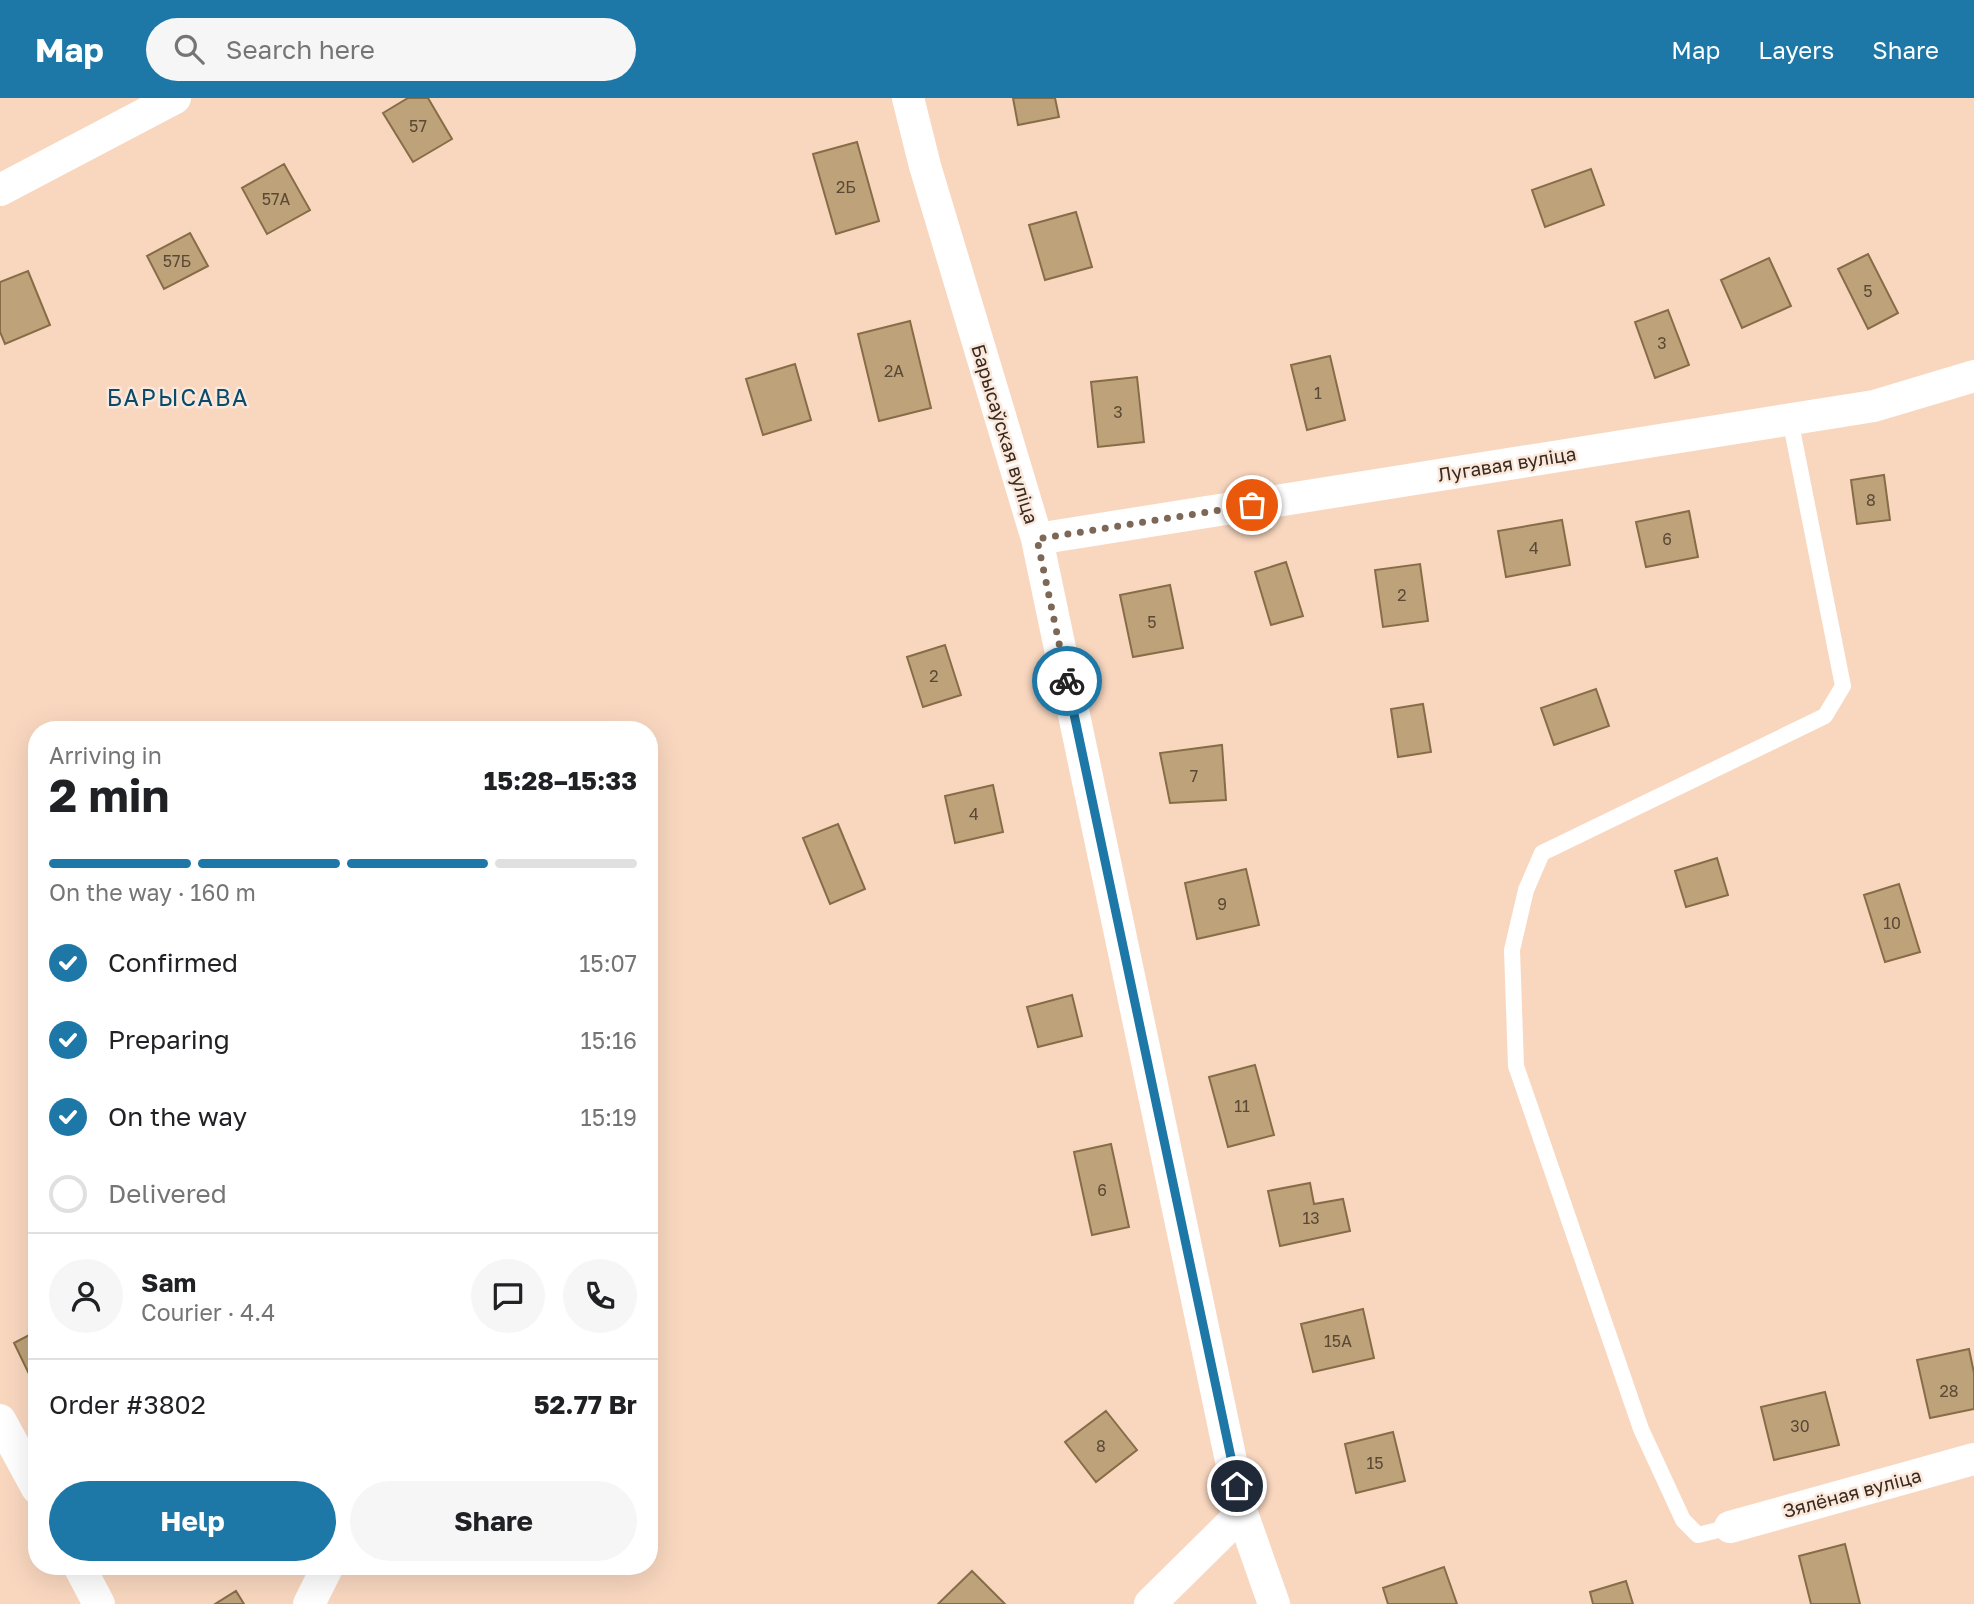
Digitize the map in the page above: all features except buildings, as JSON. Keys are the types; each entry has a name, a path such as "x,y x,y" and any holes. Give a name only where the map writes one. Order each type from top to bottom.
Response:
{"street":[{"path":"0,190 175,98"},
{"name":"Барысаўская вуліца","path":"908,98 925,166 1037,539 1242,1513 1274,1604"},
{"name":"Лугавая вуліца","path":"1037,539 1874,406 1974,376"},
{"path":"0,1420 28,1471"},
{"name":"Зялёная вуліца","path":"1730,1527 1974,1459"},
{"path":"1150,1604 1242,1513"},
{"path":"84,1575 99,1604"},
{"path":"309,1604 324,1575"}],"lane":[{"path":"1730,1527 1698,1535 1683,1520 1641,1429 1516,1066 1513,950 1526,890 1542,853 1825,716 1843,686 1790,419"}],"way so far":[{"path":"1067,681 1037,539 1252,505"}],"district":[{"name":"БАРЫСАВА","path":"178,398"}],"route":[{"path":"1067,681 1237,1486"}]}
